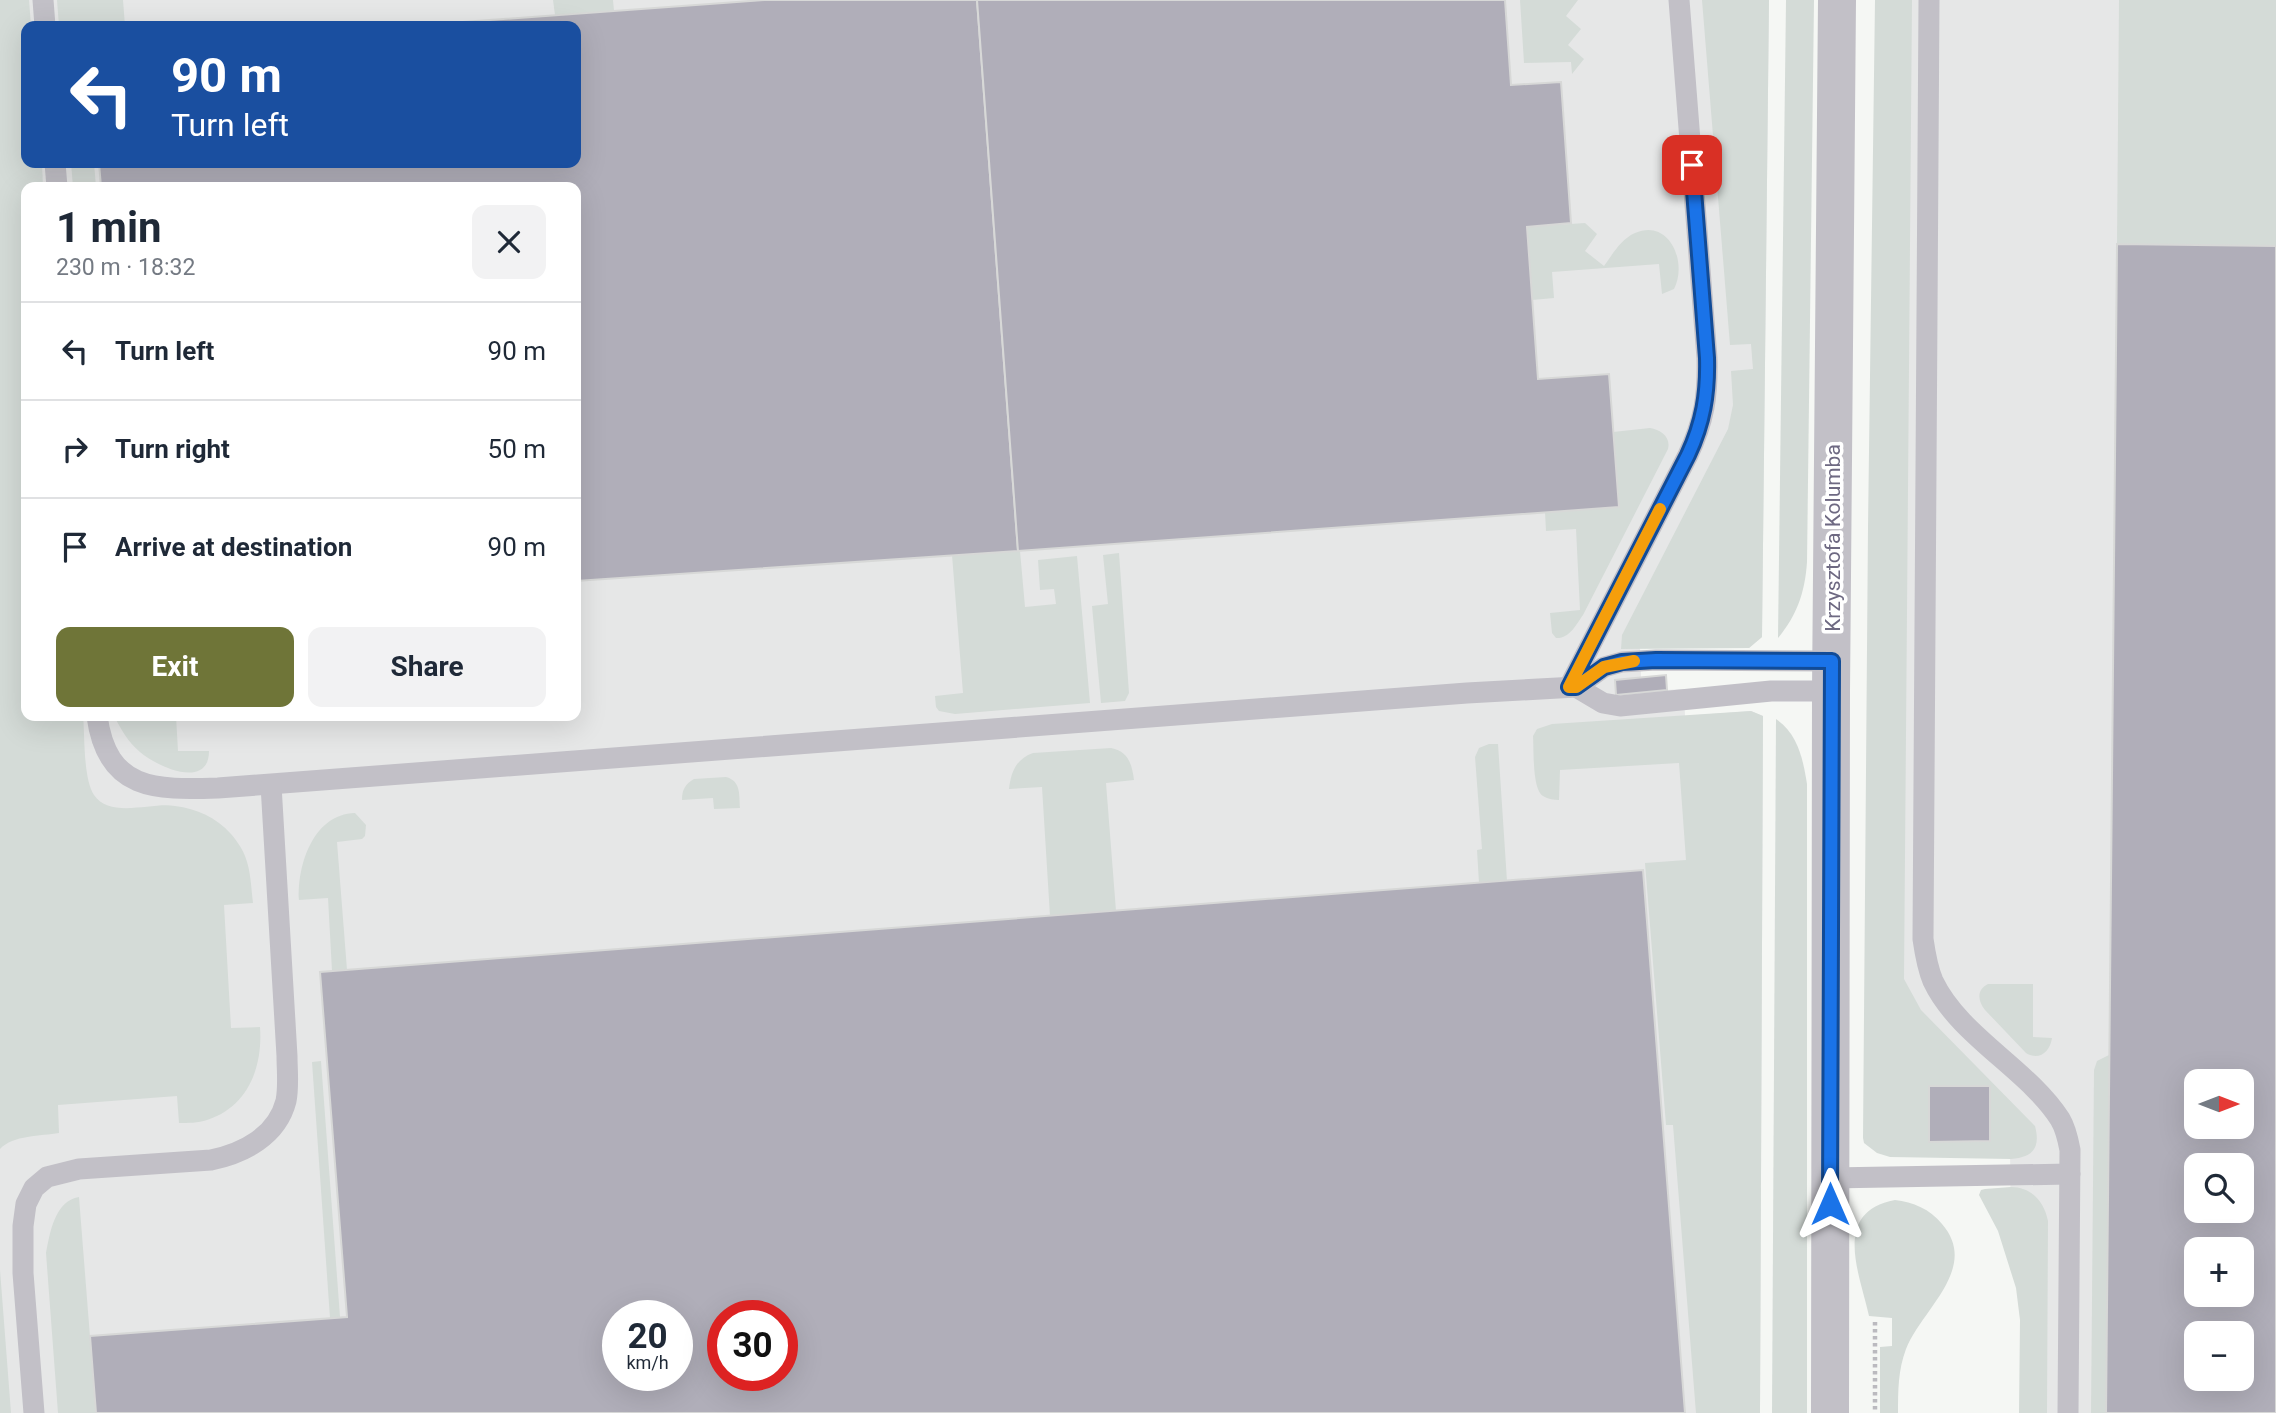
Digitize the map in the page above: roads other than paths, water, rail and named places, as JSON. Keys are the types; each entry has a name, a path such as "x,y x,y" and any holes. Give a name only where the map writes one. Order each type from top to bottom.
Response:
{"street":[{"name":"Krzysztofa Kolumba","path":"1830,1413 1831,676 1837,0"}],"lane":[{"path":"43,0 45,21"},
{"path":"1572,687 1688,455 1698,434 1705,408 1707,358 1679,0"},
{"path":"1929,0 1923,939 1934,982 1945,999 1962,1020 2061,1119 2068,1142 2070,1174 2068,1413"},
{"path":"98,721 104,747 126,775 141,783 160,788 186,789 271,785 1572,687 1604,667 1622,662 1656,660 1831,676"},
{"path":"1572,687 1603,703 1620,706 1771,691 1831,676"},
{"path":"34,1413 23,1273 23,1226 26,1204 34,1188 47,1177 79,1168 211,1160 228,1156 260,1139 273,1128 281,1115 288,1087 271,785"},
{"path":"1830,1178 2070,1174"}]}
